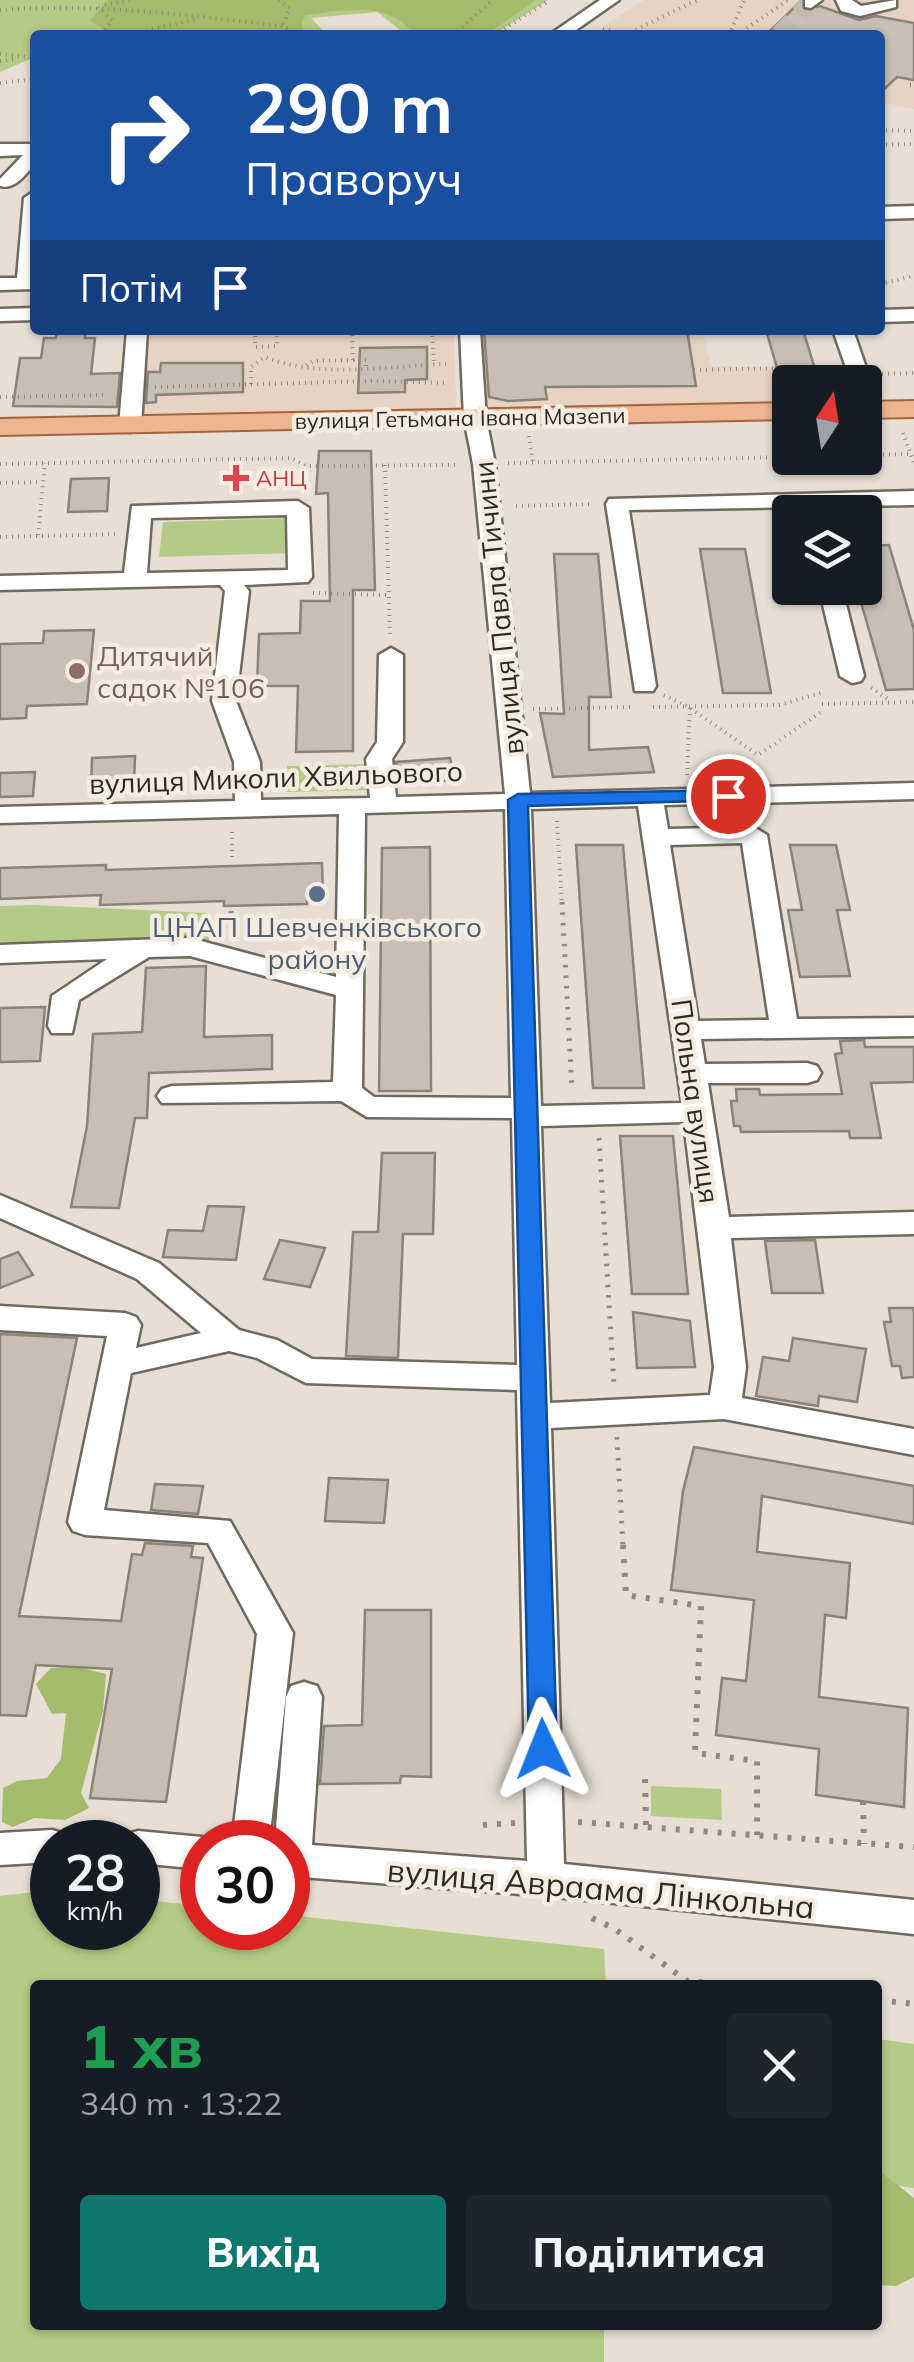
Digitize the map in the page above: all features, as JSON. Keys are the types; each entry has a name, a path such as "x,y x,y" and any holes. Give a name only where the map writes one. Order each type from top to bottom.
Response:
{"main road":[{"name":"вулиця Гетьмана Івана Мазепи","path":"0,426 772,412"}],"street":[{"path":"566,30 611,0"},
{"path":"844,0 846,8 860,10 888,6 888,0"},
{"path":"0,150 30,151"},
{"path":"8,182 30,157"},
{"path":"885,213 914,212"},
{"path":"0,284 30,283"},
{"path":"0,315 30,314"},
{"path":"885,316 914,315"},
{"path":"130,426 137,335"},
{"name":"вулиця Павла Тичини","path":"470,335 475,418 484,464 518,800 546,1879"},
{"path":"845,335 859,365"},
{"path":"882,500 914,498"},
{"path":"643,700 618,504 772,506"},
{"path":"0,583 300,577 298,508 140,511 135,580"},
{"path":"227,578 236,591 224,701 247,762 240,808"},
{"path":"834,605 852,676"},
{"path":"384,804 380,760 390,742 390,655"},
{"name":"вулиця Миколи Хвильового","path":"0,815 914,791"},
{"name":"Польна вулиця","path":"650,797 714,1228 730,1368 724,1406"},
{"path":"346,1092 352,805"},
{"path":"656,837 754,835 784,1028"},
{"path":"0,954 190,947 350,990"},
{"path":"62,1026 66,996 144,948"},
{"path":"686,1030 914,1027"},
{"path":"692,1074 808,1073"},
{"path":"172,1096 346,1092 368,1106 573,1114 699,1112"},
{"path":"1,1208 148,1271 229,1339"},
{"path":"714,1228 914,1223"},
{"path":"0,1318 125,1325 84,1522 218,1530 275,1633 253,1820"},
{"path":"117,1364 229,1339 266,1348 306,1371 533,1378"},
{"path":"534,1416 724,1406 914,1442"},
{"path":"294,1820 304,1697"},
{"path":"0,1849 30,1847"},
{"name":"вулиця Авраама Лінкольна","path":"310,1862 546,1879 914,1917"}],"path":[{"path":"98,7 100,0"},
{"path":"98,7 130,0"},
{"path":"278,0 290,8 282,26"},
{"path":"459,30 493,0"},
{"path":"502,30 550,0"},
{"path":"635,30 697,0"},
{"path":"731,30 744,0"},
{"path":"777,6 780,0"},
{"path":"744,30 788,0"},
{"path":"0,10 44,5 98,7 282,26 290,30"},
{"path":"98,7 112,20 105,30"},
{"path":"150,30 203,17"},
{"path":"0,54 25,58"},
{"path":"0,61 30,58"},
{"path":"0,83 30,80"},
{"path":"885,130 914,131"},
{"path":"885,146 914,144"},
{"path":"885,283 914,276"},
{"path":"254,335 252,345 265,347 277,346 276,335"},
{"path":"352,335 353,360"},
{"path":"432,335 434,364"},
{"path":"252,384 252,366 266,358 278,366 452,364"},
{"path":"306,365 313,361 366,360 366,366"},
{"path":"694,370 772,369"},
{"path":"882,394 914,373"},
{"path":"146,387 454,383"},
{"path":"0,397 119,394"},
{"path":"882,409 914,463"},
{"path":"528,429 533,462"},
{"path":"882,455 912,454"},
{"path":"0,464 291,458 306,466 772,457"},
{"path":"38,536 45,463"},
{"path":"384,465 390,655"},
{"path":"0,483 43,482"},
{"path":"488,506 618,504"},
{"path":"0,537 138,534"},
{"path":"300,577 314,596 388,595"},
{"path":"525,709 643,700 689,707 779,704 821,693"},
{"path":"643,700 689,707 758,755 823,707 914,702"},
{"path":"686,782 689,707"},
{"path":"232,862 240,808"},
{"path":"557,820 573,1114 598,1132 626,1595 700,1606 695,1753 757,1761 757,1835"},
{"path":"646,1778 646,1826"},
{"path":"864,1801 864,1844"},
{"path":"581,1822 914,1848"},
{"path":"483,1825 520,1823"},
{"path":"579,1912 615,1930 686,1980"},
{"path":"882,2000 914,2004"}],"shaded area":[{"path":"644,0 914,0 914,109 885,103 885,30 598,30"},
{"path":"145,335 454,335 456,408 141,417"},
{"path":"476,335 703,335 711,366 772,366 772,407 494,412 480,404"}],"green space":[{"path":"0,0 548,0 501,30 400,30 377,12 311,18 322,30 30,30 30,59 0,72"},
{"path":"107,0 536,0 493,30 410,30 392,16 366,10 306,15 303,30 103,30 90,21"},
{"path":"288,518 292,553 159,557 163,522"},
{"path":"369,764 370,790 287,792 287,766"},
{"path":"0,906 208,913 209,942 0,950"},
{"path":"51,1668 82,1668 106,1674 103,1711 81,1793 89,1808 65,1820 34,1818 13,1827 2,1822 3,1788 17,1781 47,1778 61,1759 66,1713 52,1714 36,1684"},
{"path":"651,1786 721,1789 722,1820 651,1816"},
{"path":"30,1893 30,1950 160,1950 160,1901 180,1904 180,1950 310,1950 310,1917 604,1949 606,1980 30,1980 30,2330 604,2330 604,2362 0,2362 0,1896"},
{"path":"882,2040 914,2044 914,2188 882,2184"},
{"path":"882,2173 914,2198 914,2277 896,2286 882,2285"}],"building":[{"path":"800,2 804,11 820,6 859,20 876,16 914,23 914,80 897,77 885,88 885,30 771,30"},
{"path":"484,335 688,335 696,386 545,387 547,399 508,401 489,397"},
{"path":"767,335 805,335 814,365 776,365"},
{"path":"44,338 95,338 91,374 120,373 117,407 13,406 20,358 41,358"},
{"path":"427,347 427,379 405,380 405,392 358,393 360,348"},
{"path":"161,363 243,363 243,392 156,395 156,402 146,403 148,372 160,372"},
{"path":"319,451 371,451 375,590 353,590 353,751 296,752 298,686 257,686 259,634 300,633 301,601 330,601 328,493 316,494"},
{"path":"109,478 107,511 68,512 71,479"},
{"path":"882,545 889,545 914,630 914,689 886,690 862,605 882,605"},
{"path":"700,549 745,549 771,693 723,693"},
{"path":"554,554 598,554 611,697 589,697 589,750 648,747 654,772 553,777 540,713 564,714"},
{"path":"94,630 87,704 27,706 26,718 0,719 0,644 43,643 44,631"},
{"path":"135,756 134,788 91,790 92,758"},
{"path":"450,758 456,780 401,784 396,762"},
{"path":"35,772 33,796 0,797 0,773"},
{"path":"576,845 623,845 644,1088 593,1088"},
{"path":"790,845 836,845 850,910 837,910 850,976 800,977 788,910 802,910"},
{"path":"430,847 431,1091 379,1091 382,848"},
{"path":"322,863 323,896 307,897 307,904 224,906 224,901 100,905 101,895 0,899 0,868 106,865 106,870"},
{"path":"206,966 204,1037 272,1035 272,1069 149,1073 147,1118 135,1118 119,1208 71,1207 87,1126 93,1034 142,1032 146,968"},
{"path":"45,1007 40,1061 0,1062 0,1008"},
{"path":"864,1040 865,1047 914,1047 914,1082 871,1083 881,1138 850,1138 849,1131 741,1132 740,1126 734,1126 731,1101 737,1101 736,1089 759,1089 760,1095 842,1094 835,1054 842,1053 840,1041"},
{"path":"620,1136 673,1136 688,1294 632,1294"},
{"path":"382,1153 435,1153 433,1234 403,1234 398,1358 346,1356 353,1232 378,1232"},
{"path":"208,1206 244,1207 236,1260 163,1257 168,1230 203,1231"},
{"path":"280,1240 325,1248 310,1287 264,1279"},
{"path":"815,1240 823,1293 772,1293 765,1241"},
{"path":"18,1252 33,1275 0,1288 0,1259"},
{"path":"889,1308 914,1308 914,1377 902,1378 900,1366 892,1366 884,1322 891,1322"},
{"path":"633,1312 690,1321 695,1367 637,1368"},
{"path":"0,1334 77,1338 19,1616 121,1621 132,1554 142,1555 145,1543 193,1546 191,1557 203,1558 166,1802 90,1798 112,1669 36,1665 26,1716 0,1715"},
{"path":"793,1338 866,1349 857,1402 819,1396 818,1406 756,1396 763,1357 789,1361"},
{"path":"694,1447 914,1486 914,1524 762,1496 757,1552 850,1563 846,1618 825,1615 819,1697 908,1708 904,1807 816,1795 819,1749 716,1735 722,1678 746,1681 754,1600 671,1590 683,1491"},
{"path":"329,1478 388,1480 384,1523 325,1521"},
{"path":"155,1484 203,1486 198,1514 151,1510"},
{"path":"365,1610 431,1610 431,1777 401,1776 400,1783 320,1784 324,1726 362,1725"}],"tunnel":[{"path":"784,30 811,3"}],"place":[{"name":"АНЦ","path":"236,478"},
{"name":"Дитячий садок №106","path":"77,671"},
{"name":"ЦНАП Шевченківського району","path":"317,894"}],"route":[{"path":"543,1749 518,800 728,796"}]}
